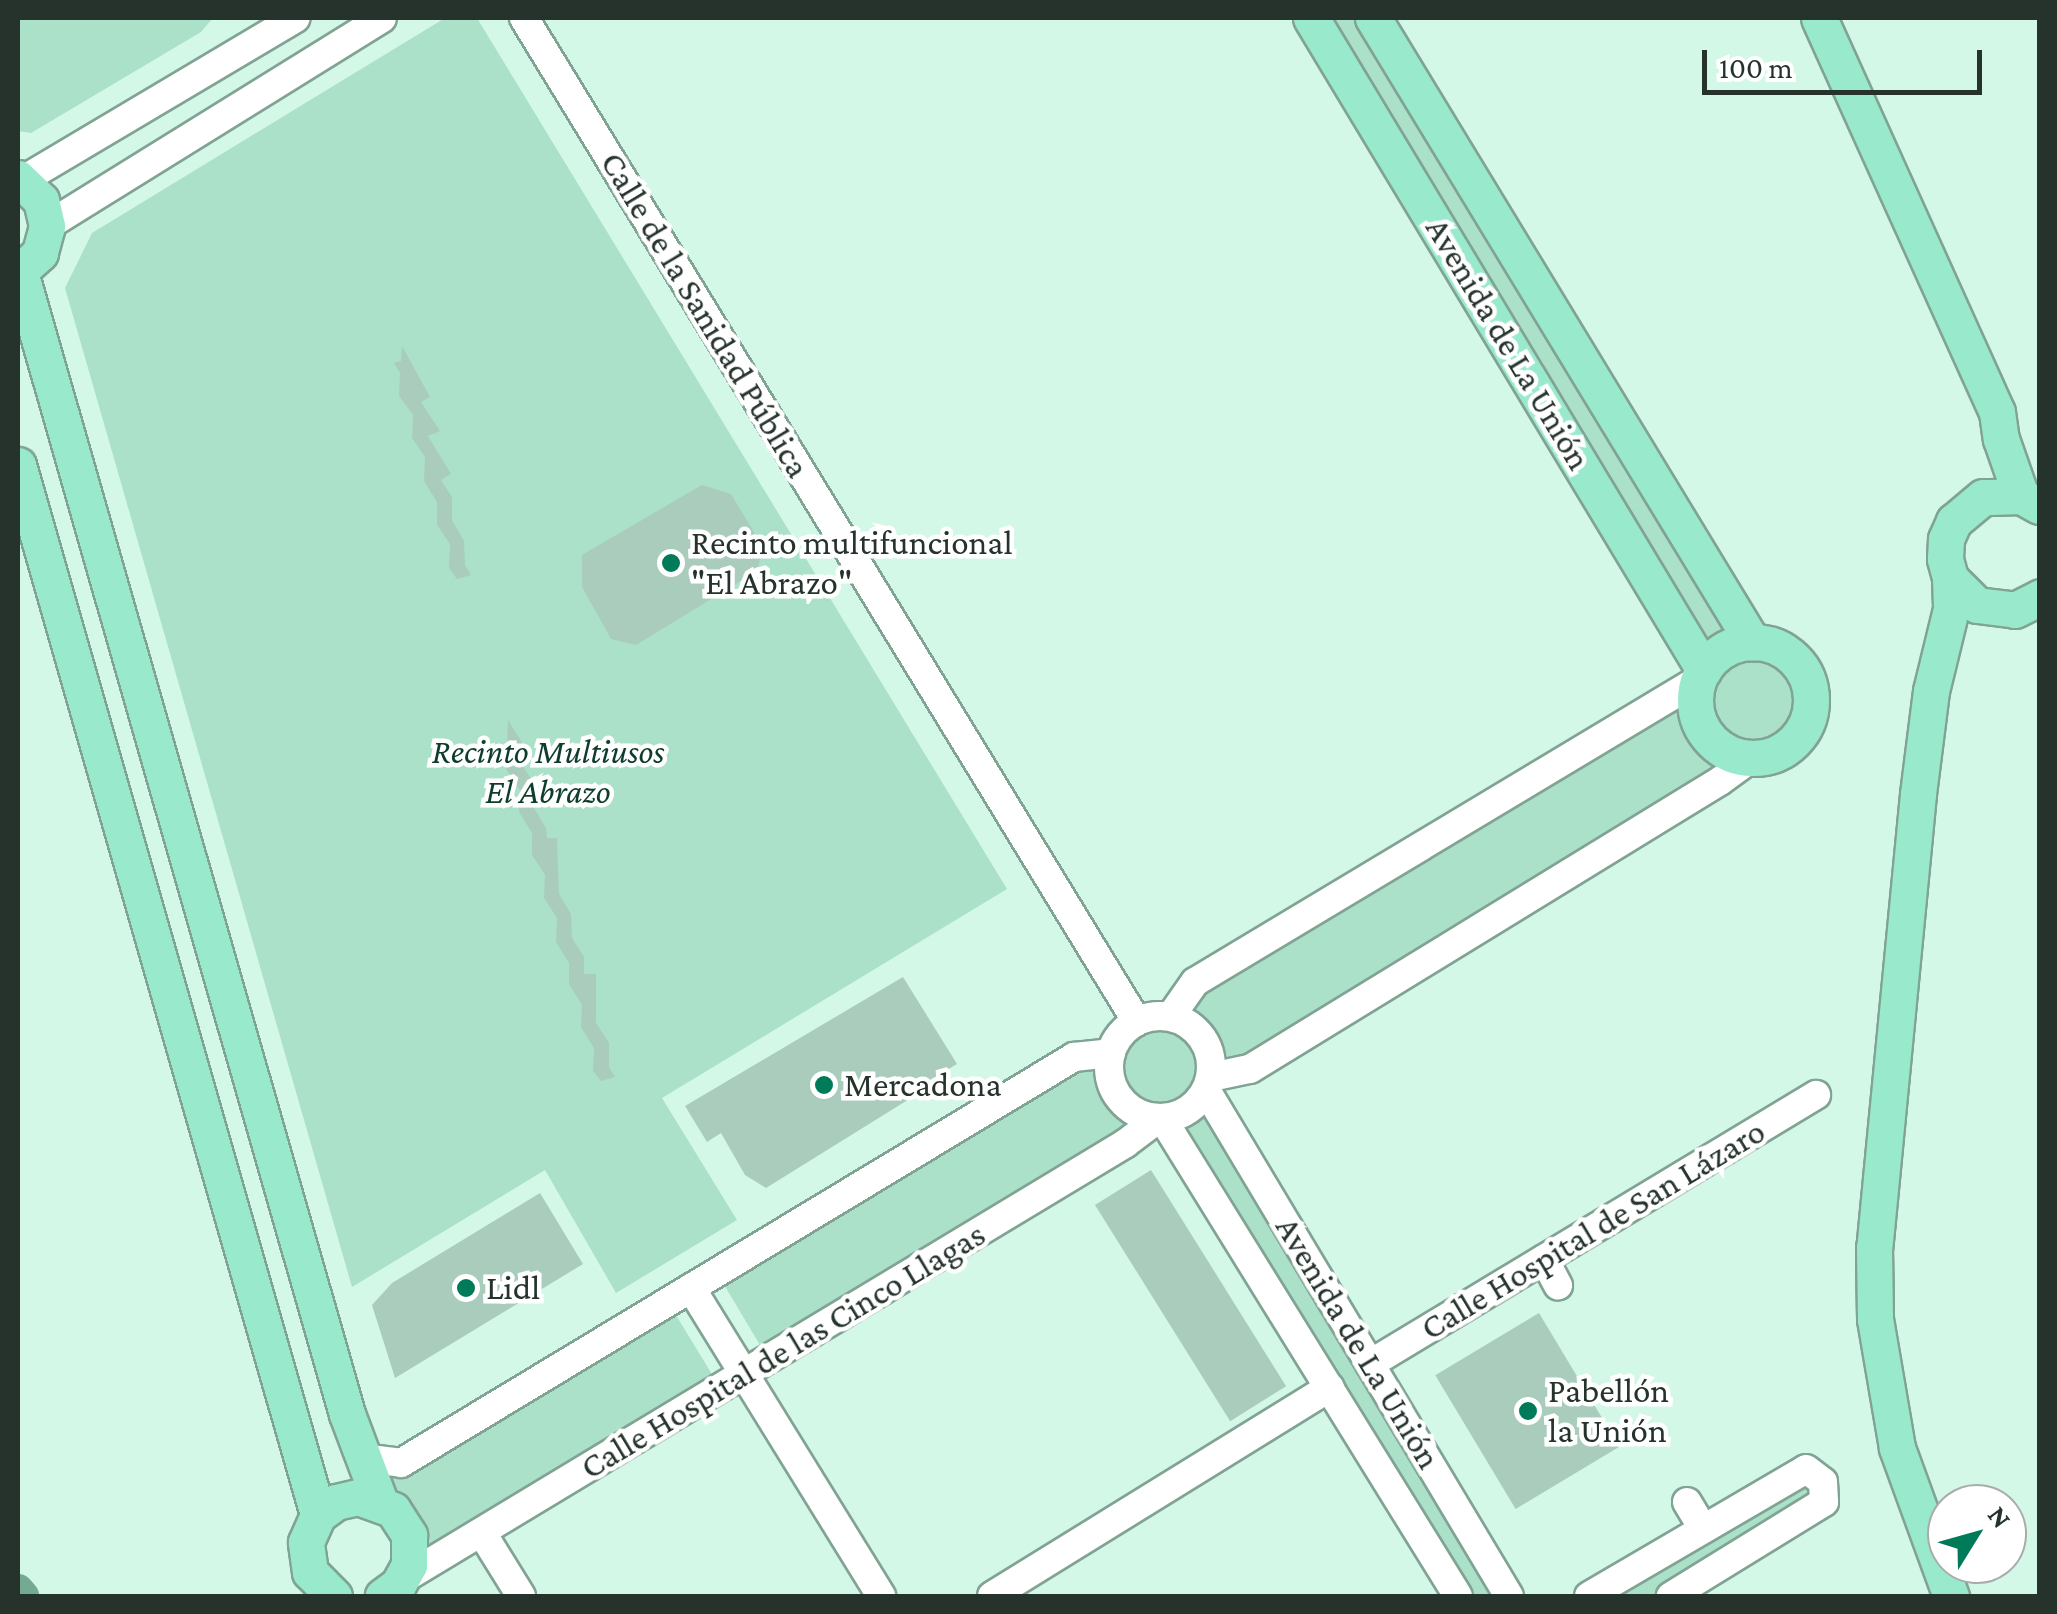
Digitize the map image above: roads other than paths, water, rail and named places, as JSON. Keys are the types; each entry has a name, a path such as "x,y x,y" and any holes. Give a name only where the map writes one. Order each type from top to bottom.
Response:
{"main road":[{"name":"Avenida de La Unión","path":"1312,18 1701,675"},
{"name":"Avenida de La Unión","path":"1373,18 1753,643"},
{"path":"1819,18 1998,412 2001,438 1994,475 1954,520 1946,540 1951,609 1932,691 1874,1247 1875,1320 1897,1448 1952,1596"},
{"path":"20,179 41,200 48,226 40,252 19,272 362,1458 380,1502 402,1522 409,1535 409,1565 396,1589"},
{"path":"2001,438 2030,502"},
{"path":"18,465 318,1515"},
{"path":"1967,507 1983,497 2030,502"},
{"path":"1950,578 1977,605 1996,610"},
{"path":"1932,691 1950,647 1978,619 1996,610 2037,601"},
{"path":"1753,643 1771,645 1802,669 1810,688 1810,711 1805,727 1790,746 1770,756 1750,759 1728,754 1711,742 1696,712 1701,675 1720,652 1753,643"},
{"path":"334,1596 318,1584 306,1557 310,1528 318,1515 336,1502 358,1497 380,1502"}],"street":[{"path":"20,179 296,18"},
{"path":"48,226 382,18"},
{"name":"Calle de la Sanidad Pública","path":"524,18 1137,1022"},
{"path":"1171,1016 1195,982 1701,675"},
{"path":"1208,1084 1207,1045 1186,1022 1171,1016 1137,1022 1118,1038 1111,1053 1109,1068 1120,1098 1132,1109 1160,1118 1188,1110 1208,1084 1250,1070 1720,782 1750,759"},
{"path":"380,1502 401,1463 1074,1057 1111,1053"},
{"name":"Avenida de La Unión","path":"1208,1084 1509,1596"},
{"name":"Calle Hospital de San Lázaro","path":"1370,1364 1816,1095"},
{"name":"Avenida de La Unión","path":"1160,1118 1458,1596"},
{"name":"Calle Hospital de las Cinco Llagas","path":"396,1589 1126,1143 1160,1118"},
{"path":"1544,1259 1558,1286"},
{"path":"691,1288 882,1596"},
{"path":"992,1596 1330,1387"},
{"path":"362,1458 401,1463"},
{"path":"1589,1596 1806,1470 1815,1472 1826,1490 1824,1502 1671,1596"},
{"path":"1687,1502 1703,1529"},
{"path":"482,1533 521,1596"}],"waterway":[{"path":"18,1590 23,1596"}],"place":[{"name":"Recinto multifuncional \"El Abrazo\"","path":"671,563"},
{"name":"Mercadona","path":"824,1085"},
{"name":"Lidl","path":"466,1288"},
{"name":"Pabellón la Unión","path":"1528,1411"}],"park label":[{"name":"Recinto Multiusos El Abrazo","path":"548,772"}]}
